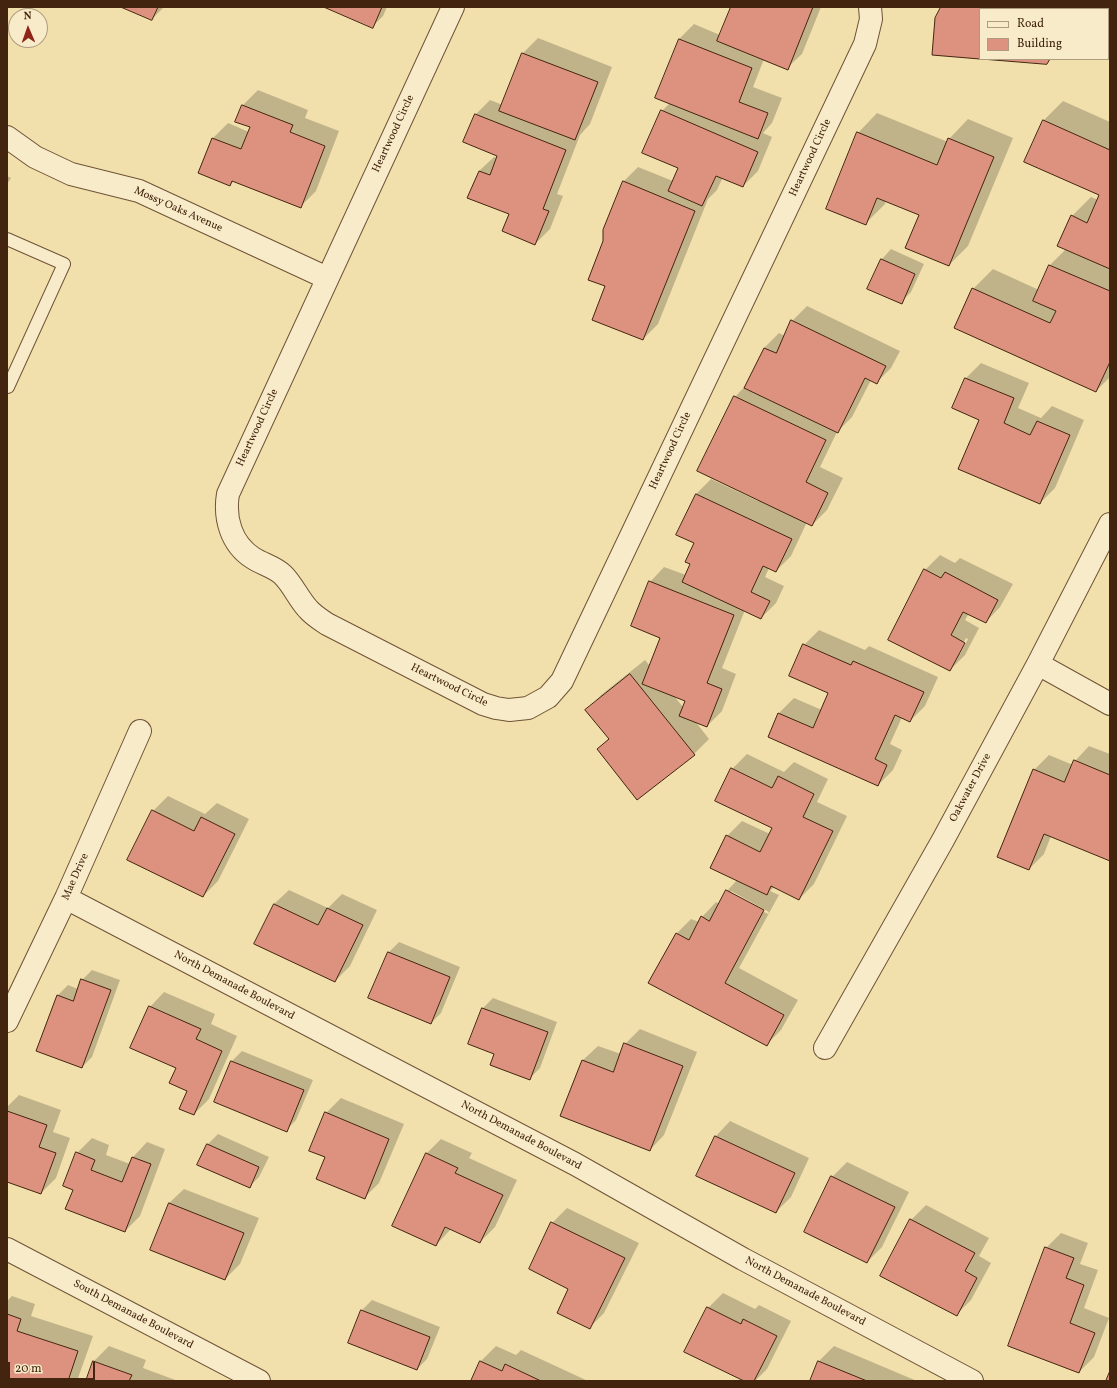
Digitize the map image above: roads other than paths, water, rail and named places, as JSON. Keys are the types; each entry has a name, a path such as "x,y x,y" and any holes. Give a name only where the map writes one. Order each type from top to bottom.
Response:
{"street":[{"name":"Heartwood Circle","path":"453,7 228,494 226,507 227,520 231,532 243,550 253,558 281,573 291,584 308,610 327,624 483,704 509,710 528,708 548,697 562,681 865,44 871,19 870,7"},
{"name":"Mossy Oaks Avenue","path":"7,137 35,157 71,174 139,191 327,278"},
{"name":"Oakwater Drive","path":"825,1048 943,840 1038,664 1110,524"},
{"path":"1038,664 1110,704"},
{"name":"Mae Drive","path":"7,1021 66,898 140,732"},
{"name":"North Demanade Boulevard","path":"66,898 575,1164 743,1259 972,1381"},
{"name":"South Demanade Boulevard","path":"7,1249 259,1381"}],"lane":[{"path":"7,239 64,264 7,386"}]}
